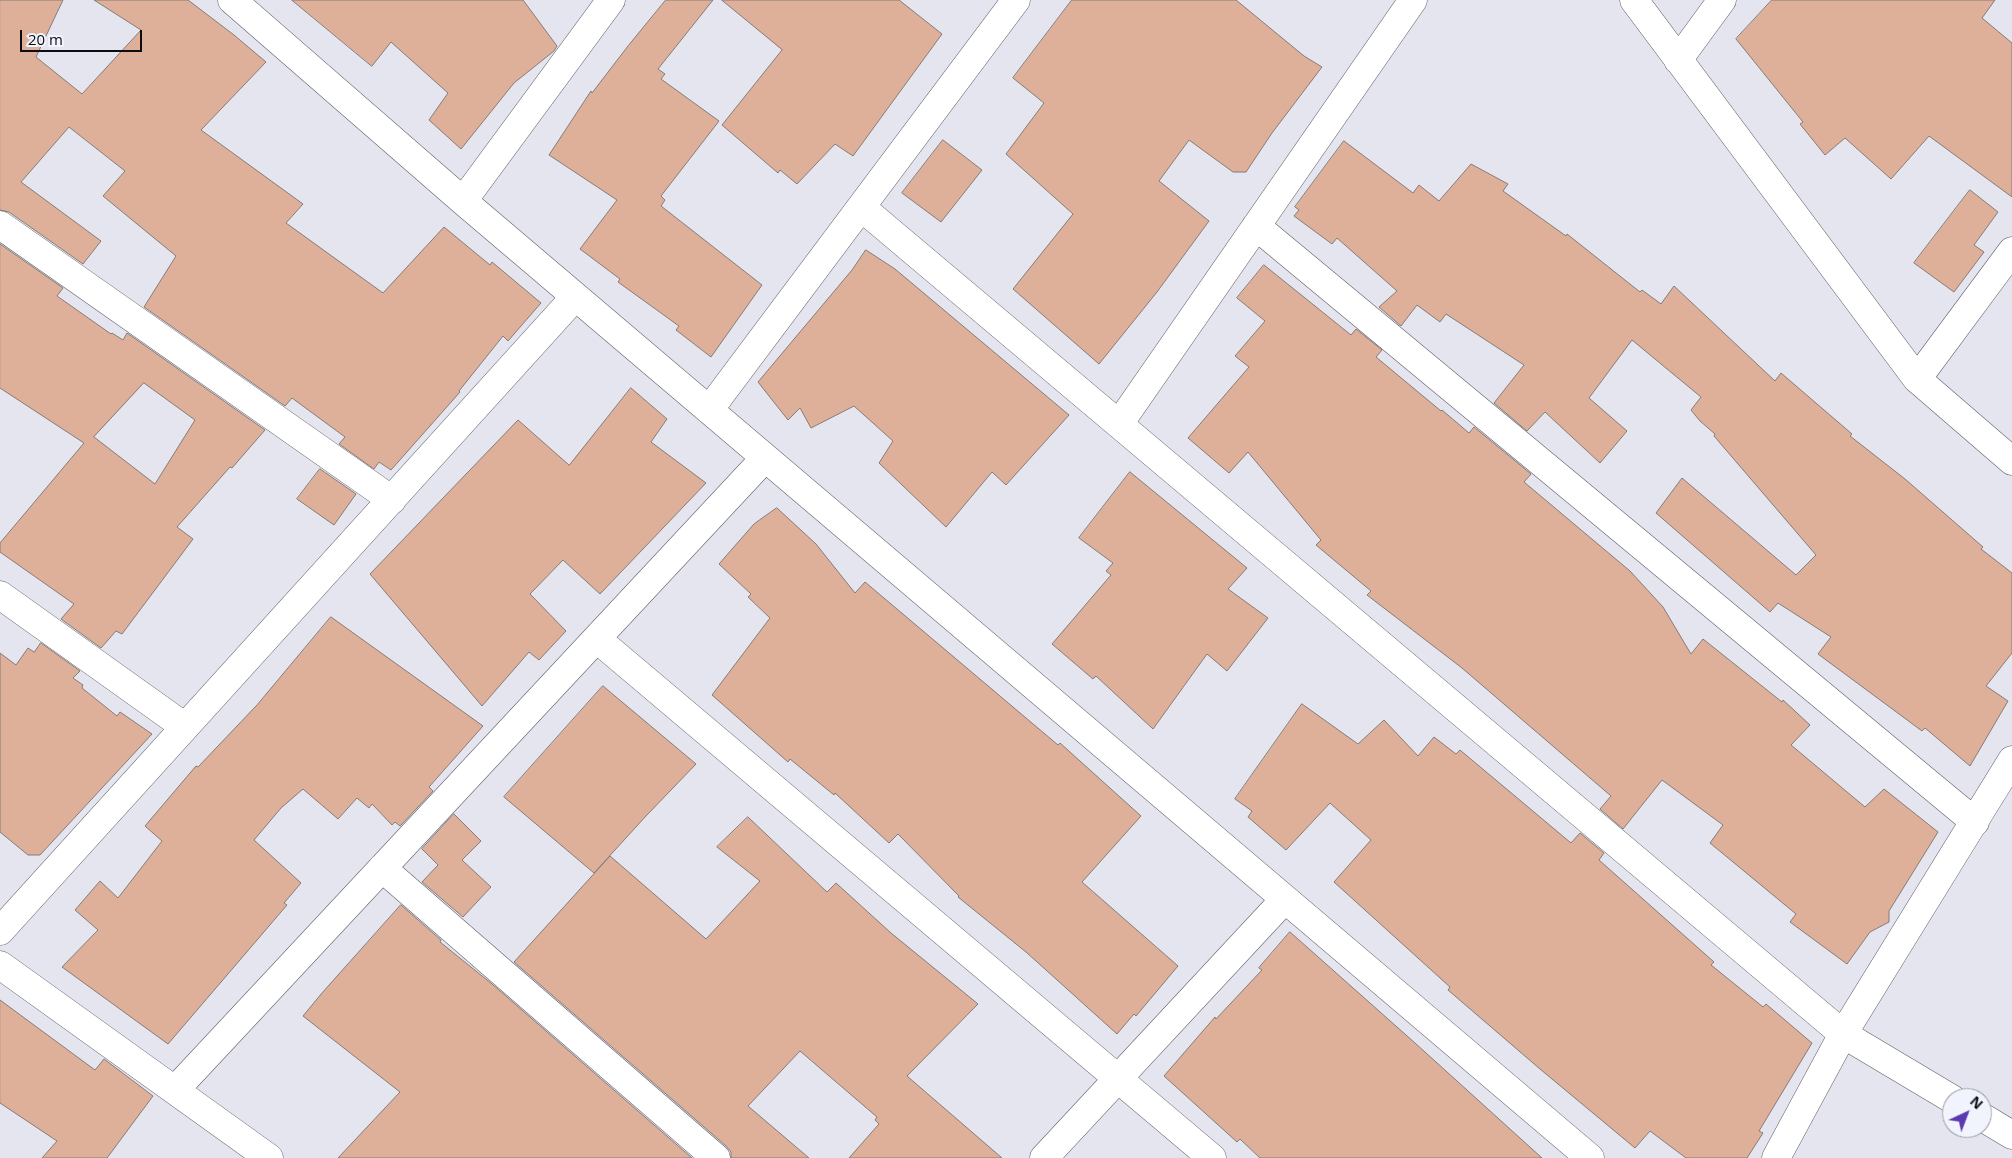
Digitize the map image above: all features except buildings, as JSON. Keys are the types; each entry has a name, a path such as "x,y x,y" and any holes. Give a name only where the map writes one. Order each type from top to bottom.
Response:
{"street":[{"path":"232,0 575,297 1590,1158"},
{"path":"709,410 1016,0"},
{"path":"1119,424 1413,0"},
{"path":"1634,0 1917,379 2012,461"},
{"path":"1678,60 1722,0"},
{"path":"463,201 607,2"},
{"path":"861,207 1844,1034 1942,1093"},
{"path":"0,225 392,500"},
{"path":"1256,226 1975,822"},
{"path":"1917,379 2012,251"},
{"path":"0,931 575,297"},
{"path":"175,1090 765,458"},
{"path":"0,595 185,727"},
{"path":"597,639 1212,1158"},
{"path":"1776,1158 1844,1034 2012,760"},
{"path":"382,868 716,1158"},
{"path":"1044,1158 1285,899"},
{"path":"0,965 269,1158"},
{"path":"1992,1123 2012,1135"}]}
